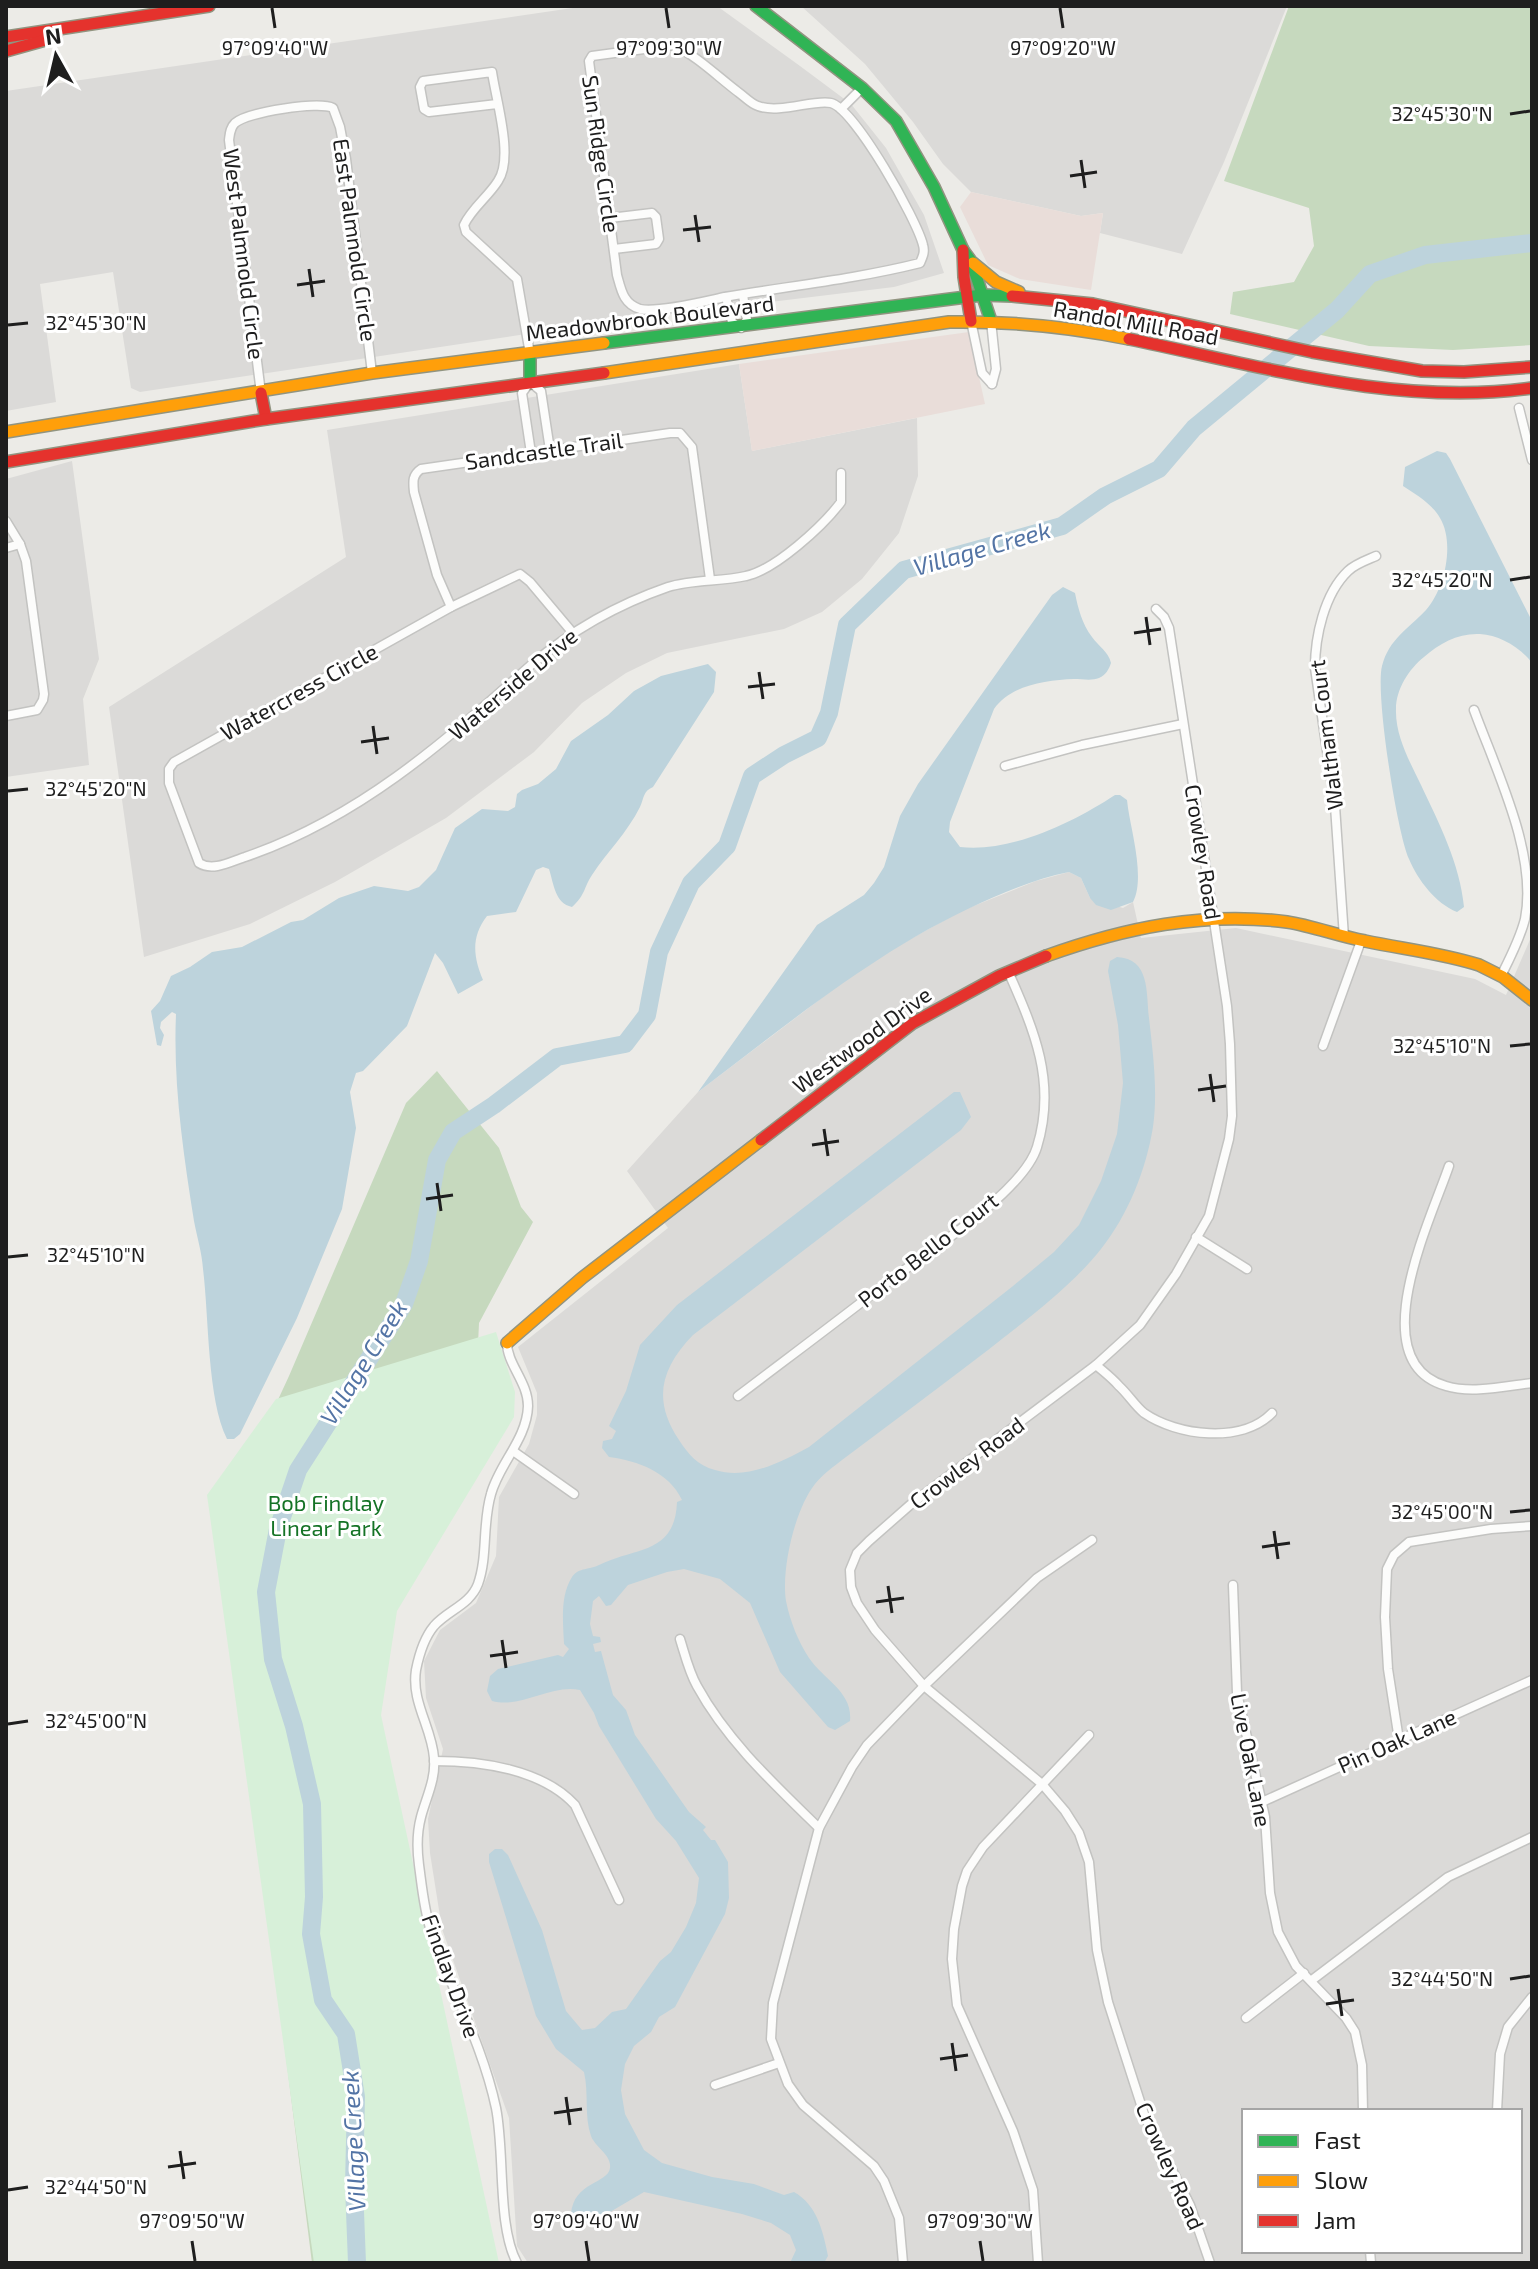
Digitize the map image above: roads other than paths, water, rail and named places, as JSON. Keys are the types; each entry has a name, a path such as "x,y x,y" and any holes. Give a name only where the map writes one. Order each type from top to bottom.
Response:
{"main road":[{"path":"6,37 209,6"},
{"path":"756,6 862,88 896,121 971,261 996,282 1031,296"},
{"path":"6,51 125,19"},
{"path":"963,250 961,265 971,321"},
{"path":"971,261 991,321"},
{"name":"Meadowbrook Boulevard","path":"6,432 372,373 982,295 1031,296 1152,316 1423,371 1469,372 1532,367"},
{"name":"Meadowbrook Boulevard","path":"6,462 266,419 761,351 923,324 991,321"},
{"name":"Randol Mill Road","path":"991,321 1084,330 1273,369 1426,394 1497,393 1532,388"},
{"path":"530,354 530,382"},
{"path":"261,393 266,419"},
{"name":"Westwood Drive","path":"507,1343 582,1278 913,1023 1008,971 1086,941 1127,929 1181,919 1287,922 1448,958 1501,976 1532,1000"}],"street":[{"name":"Sun Ridge Circle","path":"674,45 696,58 756,106 781,107 827,102 841,109 856,123 903,200 923,243 920,263 768,292 651,309 632,305 623,297 589,61 592,56 674,45"},
{"path":"497,104 429,112 424,109 420,87 423,81 492,72 497,104 505,157 503,172 464,225 466,232 517,279 530,354"},
{"path":"841,109 862,88"},
{"name":"East Palmnold Circle","path":"286,110 328,106 333,108 340,127 357,238 372,373"},
{"name":"West Palmnold Circle","path":"261,393 230,132 238,120 286,110"},
{"path":"610,218 652,213 656,217 659,239 656,244 614,249"},
{"path":"726,297 732,322 741,328 747,320 743,295"},
{"path":"971,321 982,373 992,384 996,369 991,321"},
{"path":"531,453 522,393 530,382 541,391 550,450"},
{"path":"1519,408 1532,460"},
{"name":"Sandcastle Trail","path":"451,607 433,564 414,492 413,479 421,469 680,433 692,447 710,579"},
{"name":"Waterside Drive","path":"202,865 218,866 280,844 334,818 433,751 572,632 610,609 671,586 748,576 792,551 841,502 841,473"},
{"path":"6,521 26,561 44,694 41,706 31,713 6,716"},
{"path":"6,548 20,544"},
{"name":"Waltham Court","path":"1344,937 1335,806 1315,650 1332,593 1347,572 1376,556"},
{"name":"Watercress Circle","path":"202,865 169,783 169,769 174,762 451,607 520,574 572,632"},
{"name":"Crowley Road","path":"1156,609 1169,628 1227,1006 1232,1116 1209,1216 1176,1274 1140,1325 1096,1365 910,1505 857,1553 850,1570 851,1587 860,1611 924,1686 1042,1784 1079,1833 1089,1862 1097,1950 1108,2002 1145,2117 1190,2205 1210,2263"},
{"path":"1474,710 1519,832 1528,873 1524,920 1512,956 1501,976"},
{"path":"1005,766 1082,745 1183,724"},
{"path":"1323,1046 1361,941"},
{"name":"Porto Bello Court","path":"738,1396 992,1203 1032,1159 1038,1146 1045,1084 1039,1045 1008,971"},
{"path":"1449,1166 1412,1274 1406,1302 1406,1344 1410,1357 1423,1376 1450,1388 1532,1383"},
{"path":"1196,1237 1247,1269"},
{"name":"Findlay Drive","path":"507,1343 508,1355 524,1384 528,1405 525,1425 492,1490 485,1518 482,1564 476,1589 461,1606 434,1626 423,1644 417,1666 416,1694 434,1761 434,1775 419,1829 418,1862 426,1912 478,2048 495,2105 502,2143 506,2232 517,2263"},
{"path":"1096,1365 1118,1384 1142,1412 1172,1425 1205,1432 1223,1432 1253,1427 1272,1413"},
{"path":"513,1451 574,1494"},
{"path":"1399,1740 1388,1669 1385,1617 1387,1569 1394,1555 1409,1542 1532,1526"},
{"path":"903,2263 899,2218 884,2181 874,2166 803,2105 788,2084 770,2026 773,2003 819,1828 867,1745 1037,1578 1092,1540"},
{"name":"Live Oak Lane","path":"1233,1585 1237,1693 1262,1802 1270,1893 1278,1932 1296,1966 1346,2018 1355,2032 1362,2065 1363,2109"},
{"path":"680,1639 695,1684 708,1704 763,1773 819,1828"},
{"name":"Pin Oak Lane","path":"1262,1802 1532,1680"},
{"path":"1038,2263 1033,2190 1013,2131 957,2005 952,1959 958,1903 967,1871 983,1847 1089,1735"},
{"path":"434,1761 489,1765 523,1774 552,1786 568,1797 575,1805 619,1900"},
{"path":"1312,1980 1448,1877 1532,1837"},
{"path":"1246,2018 1304,1973"},
{"path":"1497,2109 1500,2054 1508,2027 1532,1997"},
{"path":"715,2085 779,2063"}],"water":[{"path":"1437,451 1446,453 1450,459 1532,621 1532,663 1502,639 1480,634 1464,635 1443,643 1418,662 1398,694 1396,719 1401,739 1458,875 1464,907 1457,912 1441,903 1428,890 1417,875 1404,844 1384,732 1381,681 1382,666 1389,649 1433,601 1446,566 1447,540 1440,518 1419,496 1403,486 1405,467"},
{"path":"1063,587 1075,593 1083,621 1111,663 1104,675 1096,679 1041,683 1019,689 1001,701 994,709 950,822 949,832 960,847 1000,845 1061,825 1120,795 1127,800 1136,856 1138,881 1133,902 1111,910 1096,905 1081,878 1069,872 1040,879 994,897 877,960 698,1092 817,925 864,895 874,883 884,867 900,816 918,784 1052,595"},
{"path":"708,664 716,672 714,692 577,902 572,907 562,902 549,869 543,867 536,870 516,912 487,916 478,931 475,947 483,980 458,994 435,953 407,1026 363,1071 356,1073 350,1092 356,1128 342,1209 297,1318 240,1434 234,1439 227,1439 220,1422 212,1380 202,1263 183,1143 177,1092 176,1014 172,1012 161,1022 164,1035 161,1046 157,1045 151,1011 160,1001 171,976 212,952 242,947 291,922 303,920 339,898 374,886 408,891 419,887 436,870 455,828 482,809 508,811 515,807 517,794 538,784 556,769 571,741 608,715 634,691 661,676"},
{"path":"1117,957 1136,964 1144,978 1155,1086 1153,1127 1146,1159 1120,1222 1076,1277 988,1350 824,1474 801,1508 788,1557 786,1601 798,1638 815,1666 842,1694 850,1711 850,1721 835,1730 828,1727 780,1672 750,1603 720,1579 684,1569 628,1585 611,1605 606,1606 599,1596 593,1601 590,1624 593,1636 600,1637 601,1642 593,1644 595,1652 601,1651 613,1695 626,1710 635,1735 689,1812 706,1827 703,1830 711,1840 715,1840 728,1862 729,1898 725,1914 675,2007 659,2017 651,2032 634,2046 625,2064 621,2090 625,2114 644,2150 662,2163 712,2177 754,2184 784,2195 794,2192 802,2197 818,2220 828,2256 824,2263 790,2263 796,2250 790,2235 771,2223 644,2192 593,2222 579,2224 571,2214 573,2203 584,2189 608,2173 610,2163 591,2136 584,2072 556,2049 536,2016 489,1854 495,1849 502,1849 508,1855 542,1930 566,2011 582,2030 595,2028 612,2012 626,2009 660,1961 671,1952 696,1903 699,1878 676,1841 656,1819 580,1690 558,1690 503,1703 492,1701 487,1691 490,1676 498,1669 558,1655 563,1657 569,1649 564,1644 564,1601 572,1577 581,1570 651,1547 669,1532 675,1519 677,1502 682,1500 669,1482 631,1461 609,1457 602,1448 603,1441 612,1439 616,1431 609,1426 626,1391 640,1345 677,1305 954,1092 960,1092 971,1117 961,1130 693,1335 682,1347 667,1372 663,1398 671,1425 690,1455 709,1468 740,1473 776,1464 809,1447 1013,1286 1054,1252 1079,1225 1101,1181 1117,1134 1123,1083 1118,1025 1108,971 1110,961"}],"waterway":[{"name":"Village Creek","path":"357,2263 354,2186 356,2097 346,2034 323,2000 311,1934 314,1897 312,1804 294,1726 273,1659 266,1592 278,1529 298,1470 404,1304 419,1261 437,1160 453,1132 557,1057 625,1044 647,1015 659,952 691,883 727,846 752,776 818,738 829,713 847,625 904,570 1062,526 1105,496 1159,469 1194,428 1337,310 1370,274 1425,255 1532,243"}],"park label":[{"name":"Bob Findlay Linear Park","path":"326,1516"}]}
